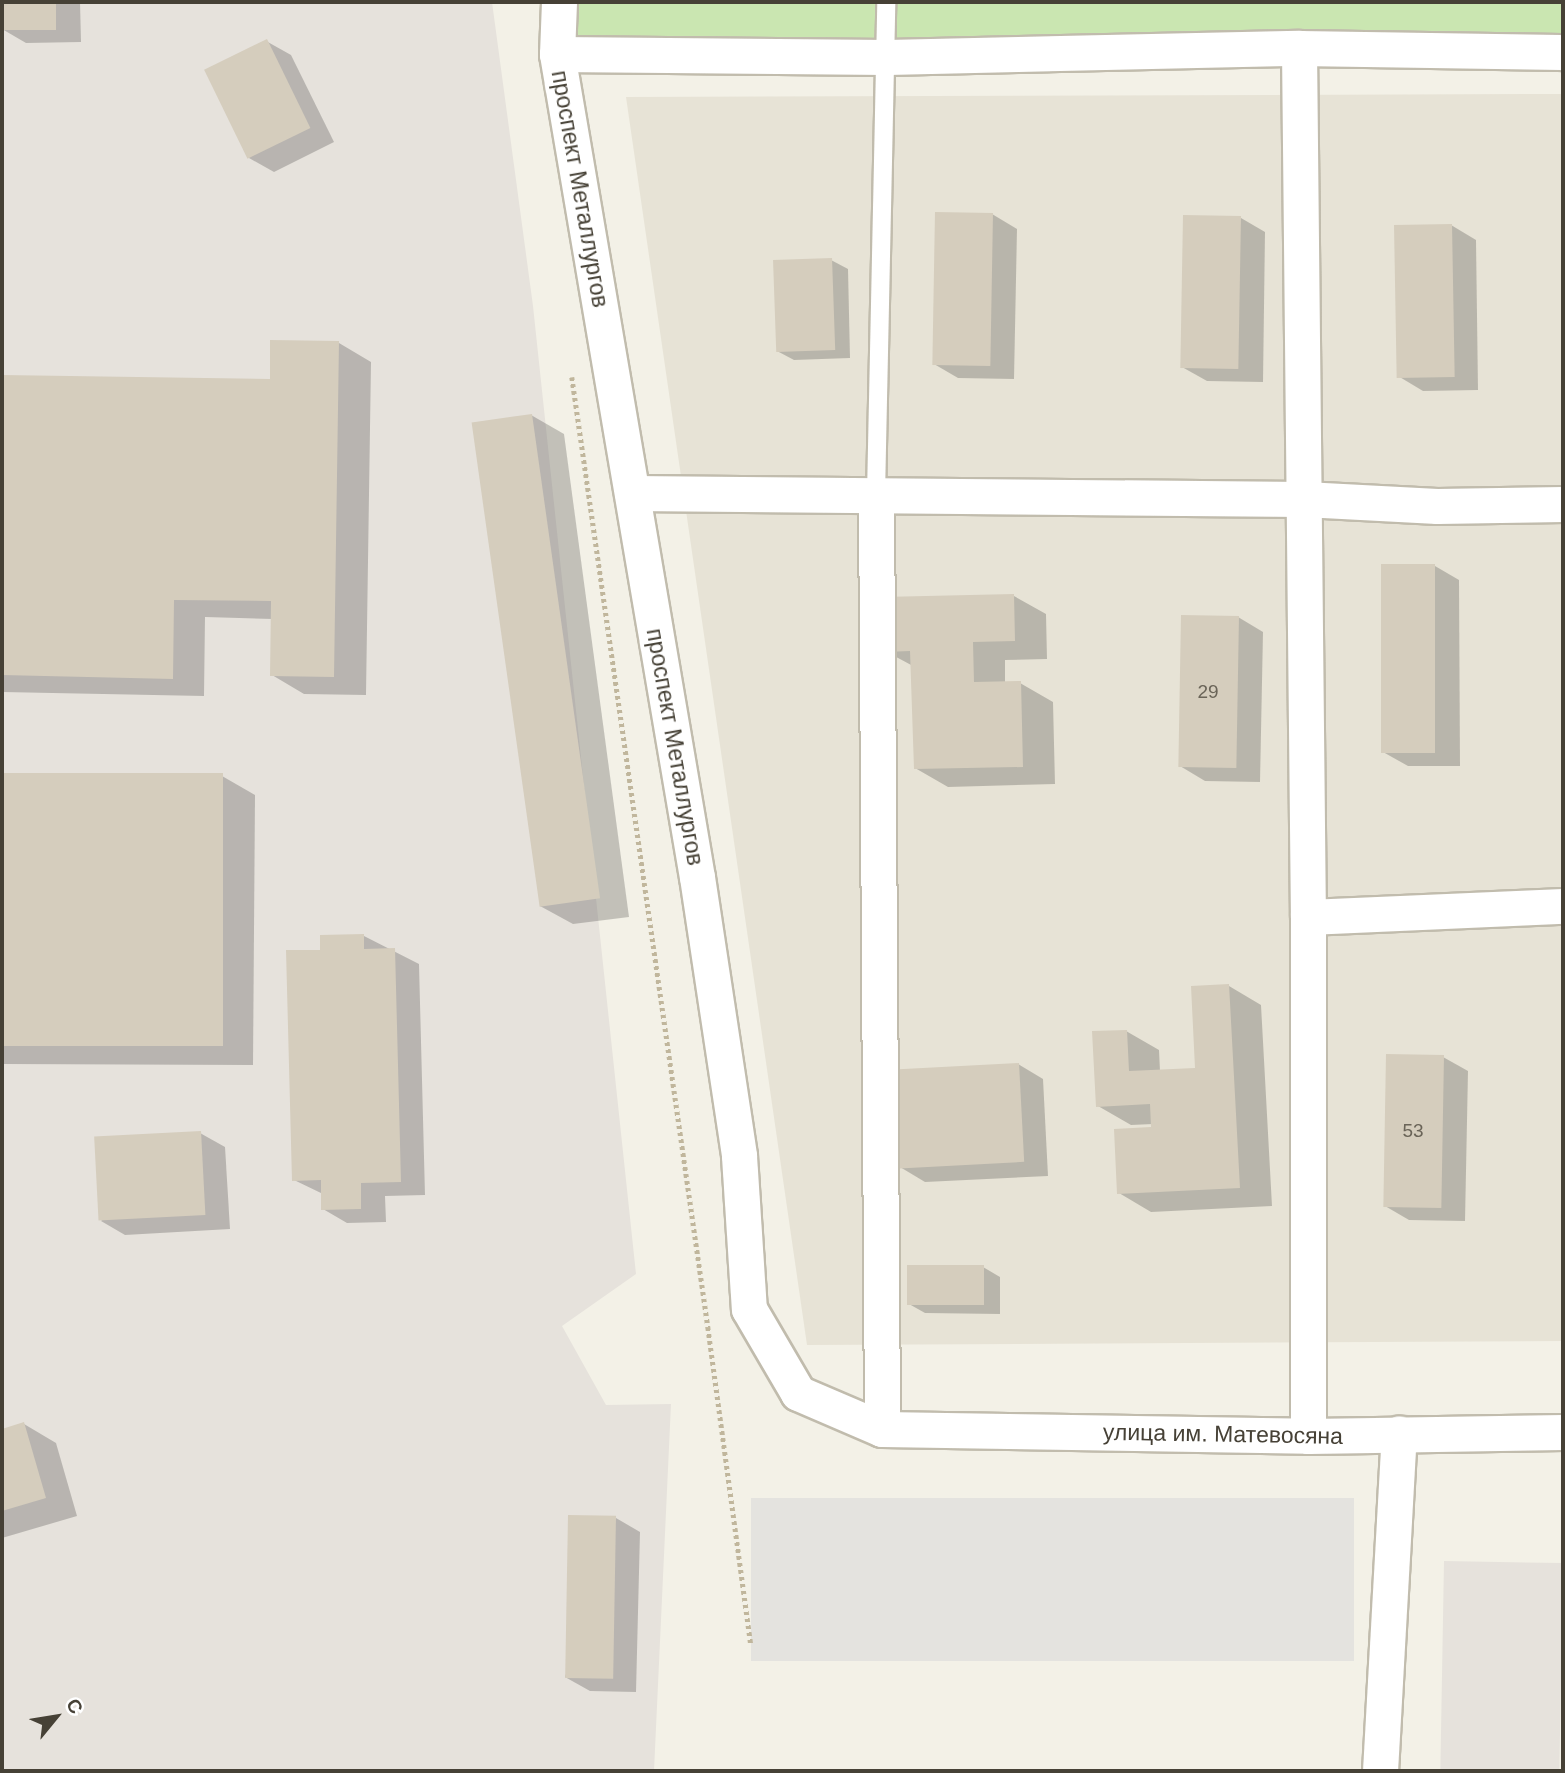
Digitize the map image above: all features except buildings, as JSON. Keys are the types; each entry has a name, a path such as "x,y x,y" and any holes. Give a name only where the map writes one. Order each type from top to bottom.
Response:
{"street":[{"name":"проспект Металлургов","path":"559,2 557,54 697,877 738,1156 749,1309 797,1393 882,1429"},
{"path":"557,54 887,57 1300,48 1563,52"},
{"path":"1300,48 1308,917 1308,1436"},
{"path":"632,493 1304,499 1437,506 1563,504"},
{"path":"876,495 882,1429"},
{"path":"1308,917 1563,906"},
{"name":"улица им. Матевосяна","path":"882,1429 1308,1436 1563,1432"},
{"path":"1380,1771 1399,1434"}],"lane":[{"path":"876,495 887,57 886,2"}],"path":[{"path":"572,376 705,1299 751,1644"}],"shaded area":[{"path":"2,2 492,2 533,306 636,1274 562,1326 606,1405 671,1404 654,1771 2,1771"},
{"path":"1563,94 1563,1341 807,1345 626,97"},
{"path":"751,1498 1354,1498 1354,1661 751,1661"},
{"path":"1444,1561 1563,1563 1559,1771 1440,1771"}],"green space":[{"path":"568,2 1563,2 1563,45 567,57"}]}
